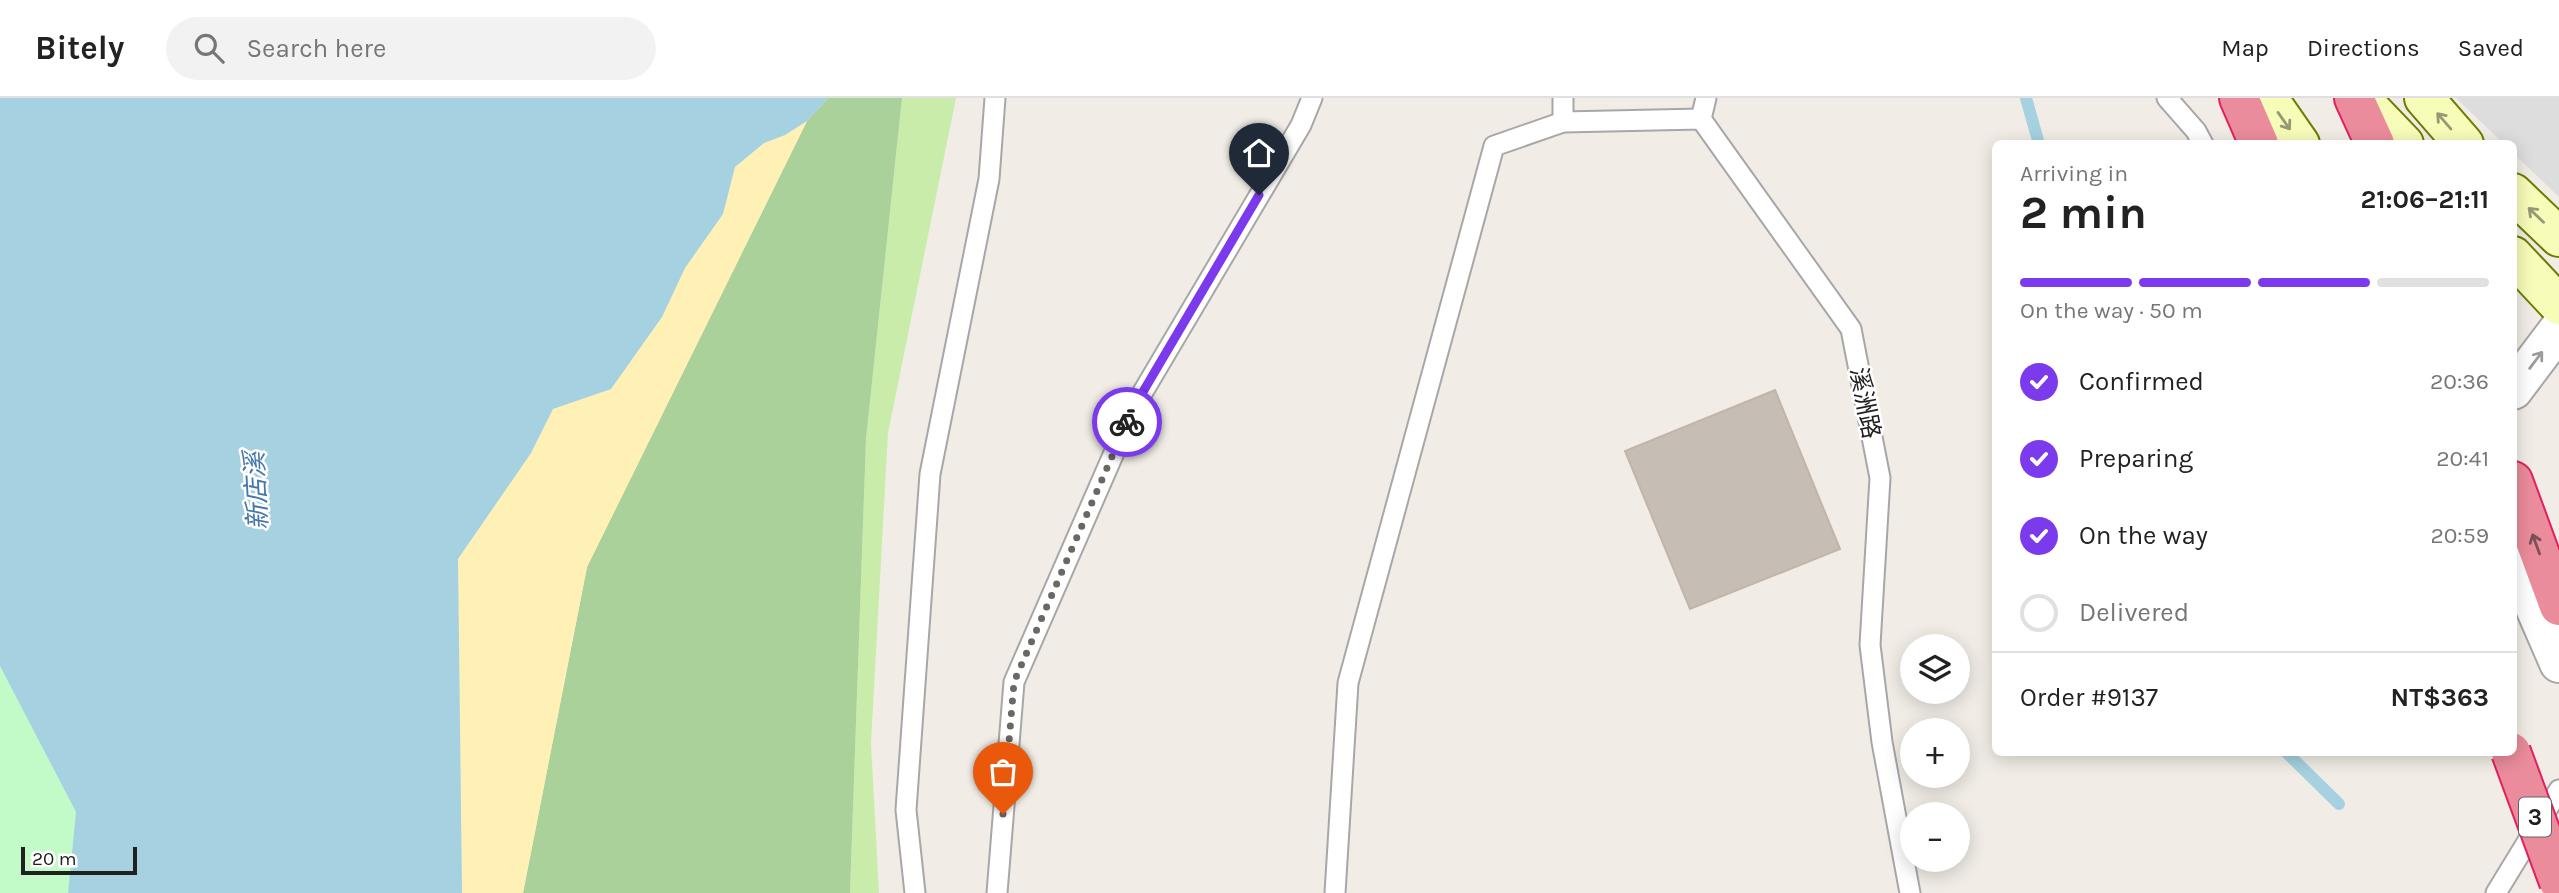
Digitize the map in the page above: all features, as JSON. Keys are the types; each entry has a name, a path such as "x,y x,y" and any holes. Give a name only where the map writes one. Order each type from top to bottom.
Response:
{"highway":[{"path":"2239,98 2257,140"},
{"path":"2354,98 2373,140"},
{"path":"2517,492 2559,606"},
{"name":"3","path":"2512,756 2559,882"}],"main road":[{"path":"2268,98 2297,140"},
{"path":"2360,98 2400,140"},
{"path":"2424,98 2461,140"},
{"path":"2517,197 2559,237"},
{"path":"2517,260 2559,305"},
{"path":"2517,300 2559,313"}],"street":[{"path":"2517,385 2559,329"},
{"path":"2517,566 2559,663"}],"lane":[{"path":"915,893 906,810 930,474 989,179 995,98"},
{"path":"997,893 1014,682 1134,407 1294,137 1312,98"},
{"path":"1563,98 1563,122"},
{"path":"1335,893 1348,683 1494,146 1563,122 1701,119 1706,98"},
{"path":"2167,98 2201,140"},
{"name":"溪洲路","path":"1701,119 1851,329 1880,478 1870,645 1882,742 1910,893"},
{"path":"2496,893 2559,790"}],"shaded area":[{"path":"2456,98 2559,98 2559,197 2517,157 2517,140 2500,140"}],"green space":[{"path":"828,98 902,98 866,439 850,893 523,893 587,567 807,121"},
{"path":"902,98 956,98 888,433 871,743 879,893 850,893 866,439"},
{"path":"0,666 76,812 68,893 0,893"}],"sand":[{"path":"807,121 587,567 523,893 462,893 458,559 531,453 553,408 611,389 662,317 685,268 723,214 735,167 764,143 785,135"}],"water":[{"name":"新店溪","path":"0,98 828,98 807,121 785,135 764,143 735,167 723,214 685,268 662,317 611,389 553,409 531,453 458,559 462,893 68,893 76,812 0,666"}],"building":[{"path":"1775,390 1840,549 1690,609 1625,451"}],"waterway":[{"path":"2026,98 2038,140"},
{"path":"2290,756 2339,804"}],"way so far":[{"path":"1003,814 1014,682 1127,422"}],"route":[{"path":"1127,422 1259,195"}]}
